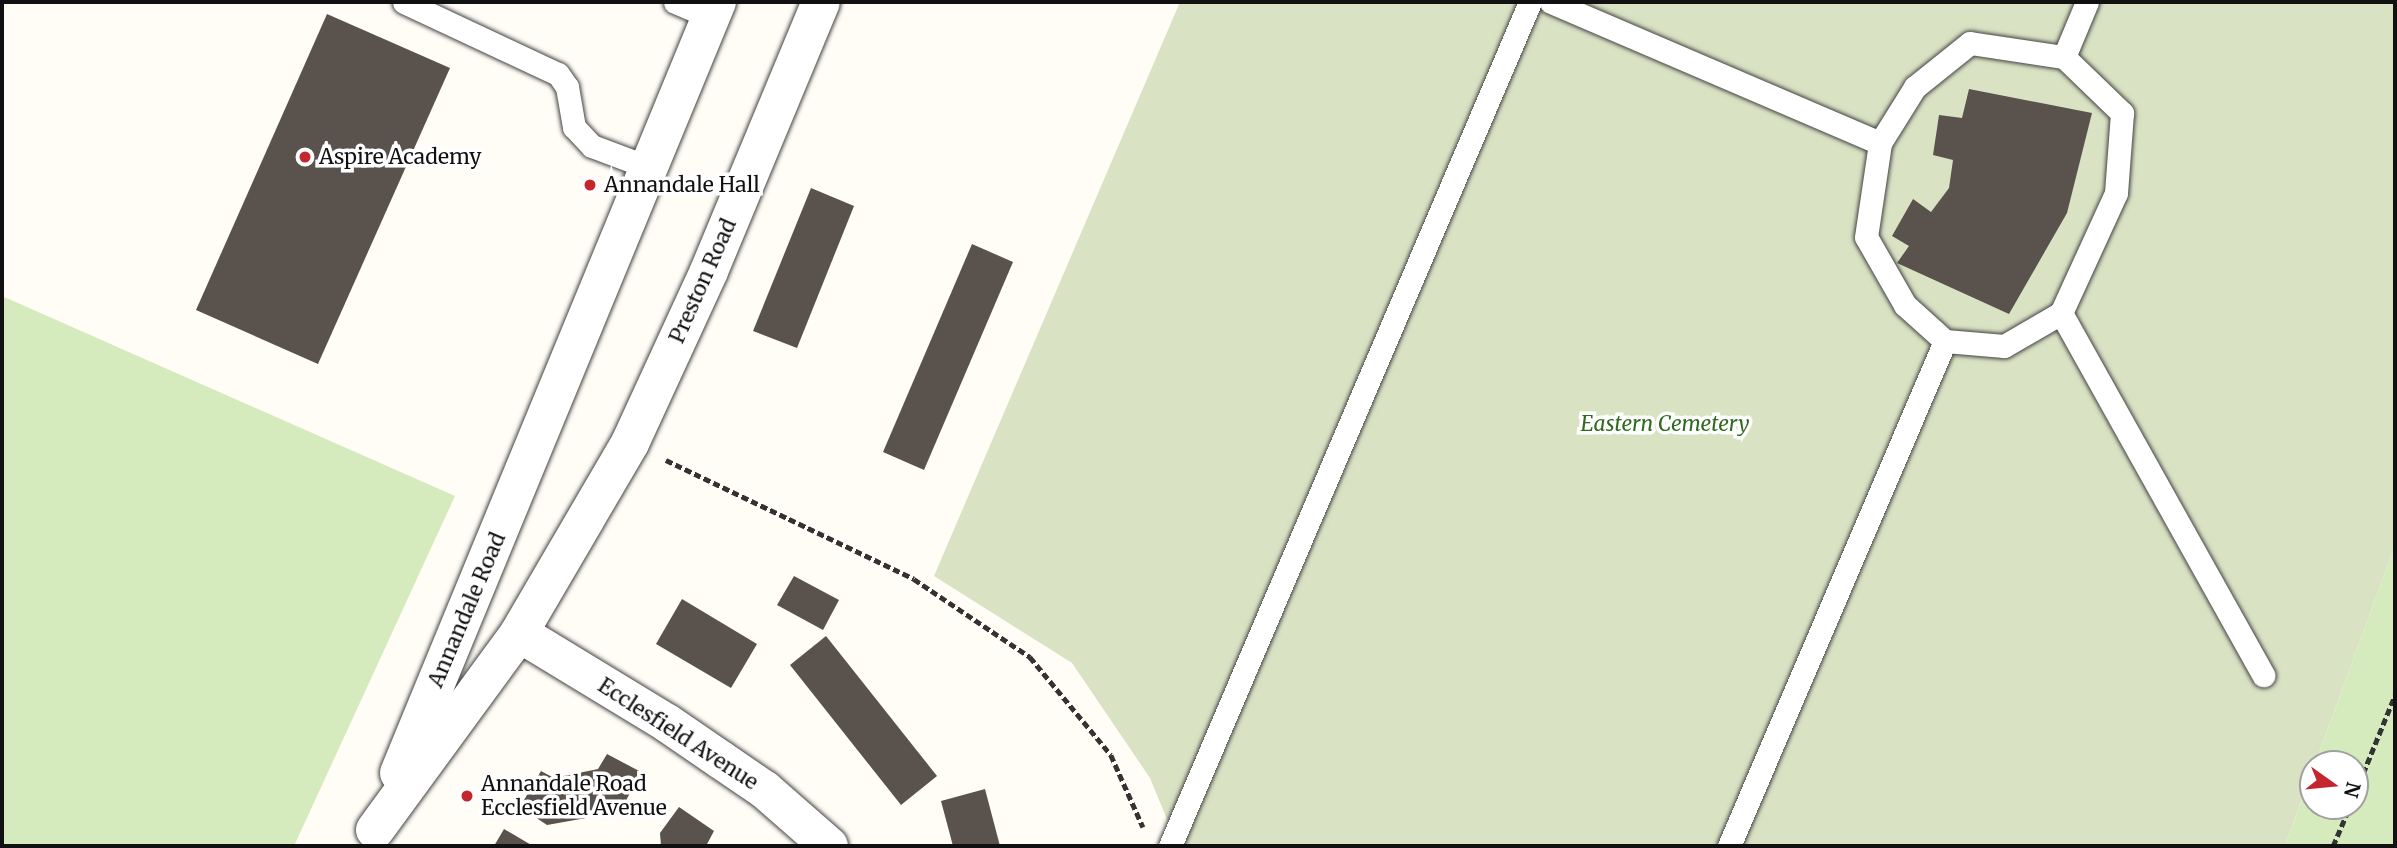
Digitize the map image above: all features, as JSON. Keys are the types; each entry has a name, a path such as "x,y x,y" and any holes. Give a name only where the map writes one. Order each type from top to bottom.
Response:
{"street":[{"name":"Preston Road","path":"630,443 709,271 821,2"},
{"path":"649,167 714,9"},
{"name":"Annandale Road","path":"372,838 649,167"},
{"name":"Annandale Road","path":"372,838 519,633 630,443"},
{"name":"Ecclesfield Avenue","path":"519,633 667,723 765,790 829,846"}],"lane":[{"path":"404,2 558,74 567,86 575,127 592,146 649,167"},
{"path":"675,2 714,9"},
{"path":"1170,846 1530,2"},
{"path":"1551,2 1880,143"},
{"path":"2064,57 2087,2"},
{"path":"1970,43 2064,57 2122,114 2116,193 2061,313 2004,346 1945,341 1905,305 1867,237 1880,143 1915,87 1970,43"},
{"path":"2061,313 2263,674"},
{"path":"1729,846 1945,341"}],"path":[{"path":"630,443 914,579 1030,657 1111,755 1147,835"},
{"path":"2369,759 2395,695"},
{"path":"2333,846 2344,820"}],"green space":[{"name":"Eastern Cemetery","path":"1180,2 2395,2 2395,545 2320,750 2299,750 2299,808 2285,846 1178,846 1150,778 1072,663 934,576"},
{"path":"2,296 455,496 294,846 2,846"},
{"path":"2395,545 2395,846 2285,846 2299,808 2299,820 2369,820 2369,750 2320,750"}],"building":[{"path":"327,14 450,68 318,364 196,310"},
{"path":"1969,89 2092,113 2067,213 2009,314 1897,263 1909,246 1892,236 1913,199 1931,212 1949,188 1953,160 1933,155 1939,115 1962,118"},
{"path":"811,188 854,206 797,348 753,331"},
{"path":"972,244 1013,262 924,470 883,452"},
{"path":"794,576 839,600 823,630 777,605"},
{"path":"682,599 757,644 731,688 656,644"},
{"path":"826,636 937,776 901,805 790,665"},
{"path":"607,754 641,772 620,812 547,825 520,807 541,771 554,778 598,769"},
{"path":"985,789 1000,846 953,846 941,801"},
{"path":"679,807 714,831 706,846 661,846 660,833"},
{"path":"504,829 533,846 494,846"}],"place":[{"name":"Aspire Academy","path":"305,157"},
{"name":"Annandale Hall","path":"590,185"},
{"name":"Annandale Road Ecclesfield Avenue","path":"467,796"}]}
